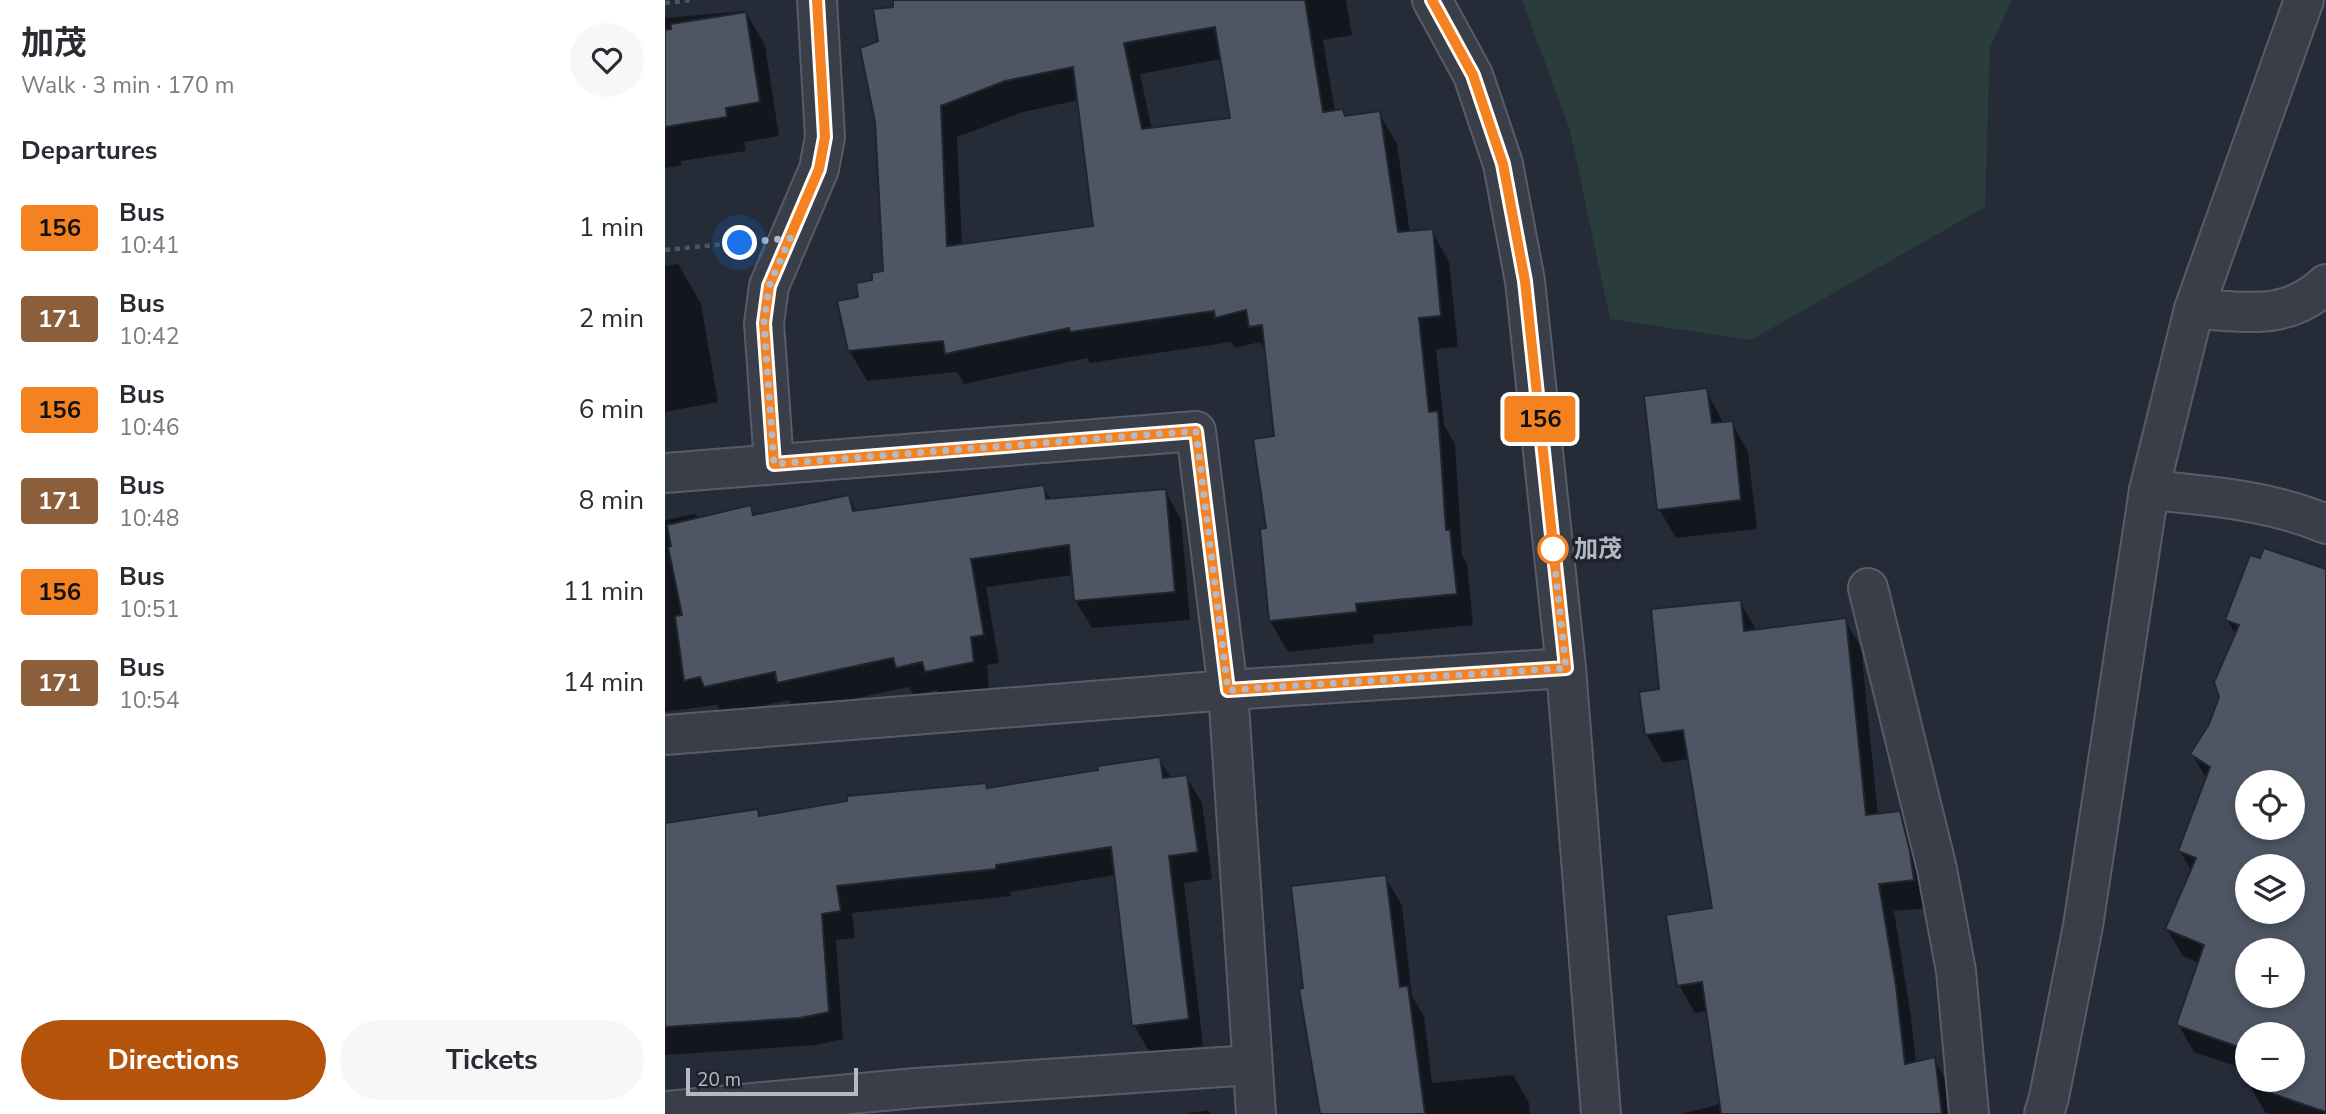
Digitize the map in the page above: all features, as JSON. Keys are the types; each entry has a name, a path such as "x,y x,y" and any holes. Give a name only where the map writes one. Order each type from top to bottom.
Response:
{"street":[{"path":"774,464 764,323 769,286 819,169 825,137 817,0"},
{"path":"1432,0 1473,75 1503,164 1525,281 1566,668 1601,1114"},
{"path":"2044,1114 2083,926 2149,490 2195,309 2304,0"},
{"path":"2195,309 2276,312 2312,298 2326,284"},
{"path":"665,473 1196,431 1228,690 1255,1114"},
{"path":"2149,490 2228,498 2293,510 2326,524"},
{"path":"1868,588 1937,869 1956,971 1969,1114"},
{"path":"665,735 1228,690 1566,668"},
{"path":"665,1111 917,1101 1251,1065"}],"path":[{"path":"665,3 694,0"},
{"path":"665,250 790,238"}],"shaded area":[{"path":"1522,0 2012,0 1990,48 1985,207 1751,340 1610,319 1570,130"}],"building":[{"path":"893,0 1305,0 1323,112 1343,109 1345,116 1380,111 1398,232 1433,229 1441,316 1419,318 1429,412 1438,411 1446,530 1450,530 1457,594 1356,604 1357,612 1269,621 1260,529 1266,528 1253,439 1274,436 1262,325 1249,327 1246,310 1215,318 1214,311 1070,332 1069,328 945,354 943,341 848,351 837,301 858,297 856,283 872,280 872,273 883,271 875,122 860,48 878,41 873,9 893,7","holes":["1215,27 1230,118 1142,129 1124,43","1073,67 1093,226 947,246 941,106 1005,81"]},
{"path":"746,12 760,102 726,108 727,117 665,127 665,30 671,29 671,24"},
{"path":"1707,388 1712,423 1733,421 1741,500 1657,510 1644,396"},
{"path":"1044,485 1046,499 1166,489 1175,592 1074,601 1069,545 971,559 984,635 971,637 974,662 925,672 922,662 896,668 893,658 777,683 775,672 704,687 700,677 684,681 675,616 682,615 668,547 671,546 667,525 751,505 753,515 849,495 853,511"},
{"path":"2264,548 2326,569 2326,1112 2267,1092 2305,1092 2305,1022 2235,1022 2235,1046 2176,1025 2204,945 2165,929 2196,858 2178,851 2210,767 2190,754 2209,724 2219,697 2214,682 2239,625 2225,620 2250,555 2260,558"},
{"path":"1741,600 1744,631 1846,618 1866,815 1900,811 1914,880 1879,884 1896,986 1905,1064 1935,1057 1942,1114 1721,1114 1702,982 1677,986 1666,915 1712,908 1683,730 1645,735 1639,692 1659,689 1651,609"},
{"path":"1160,757 1163,778 1187,775 1198,852 1169,856 1189,1019 1132,1026 1111,847 996,865 996,869 837,886 841,911 822,914 829,1012 800,1018 665,1027 665,823 758,809 759,816 847,801 847,796 986,783 987,788"},
{"path":"1386,875 1400,987 1408,986 1425,1114 1320,1114 1299,989 1303,988 1291,886"}],"bus line":[{"name":"156","path":"817,0 825,137 819,169 769,286 764,323 774,464 1196,431 1228,690 1566,668 1525,281 1503,164 1473,75 1432,0"}],"place":[{"name":"加茂","path":"1553,549"}],"route":[{"path":"740,243 790,238 769,286 764,323 774,464 1196,431 1228,690 1566,668 1553,549"}]}
